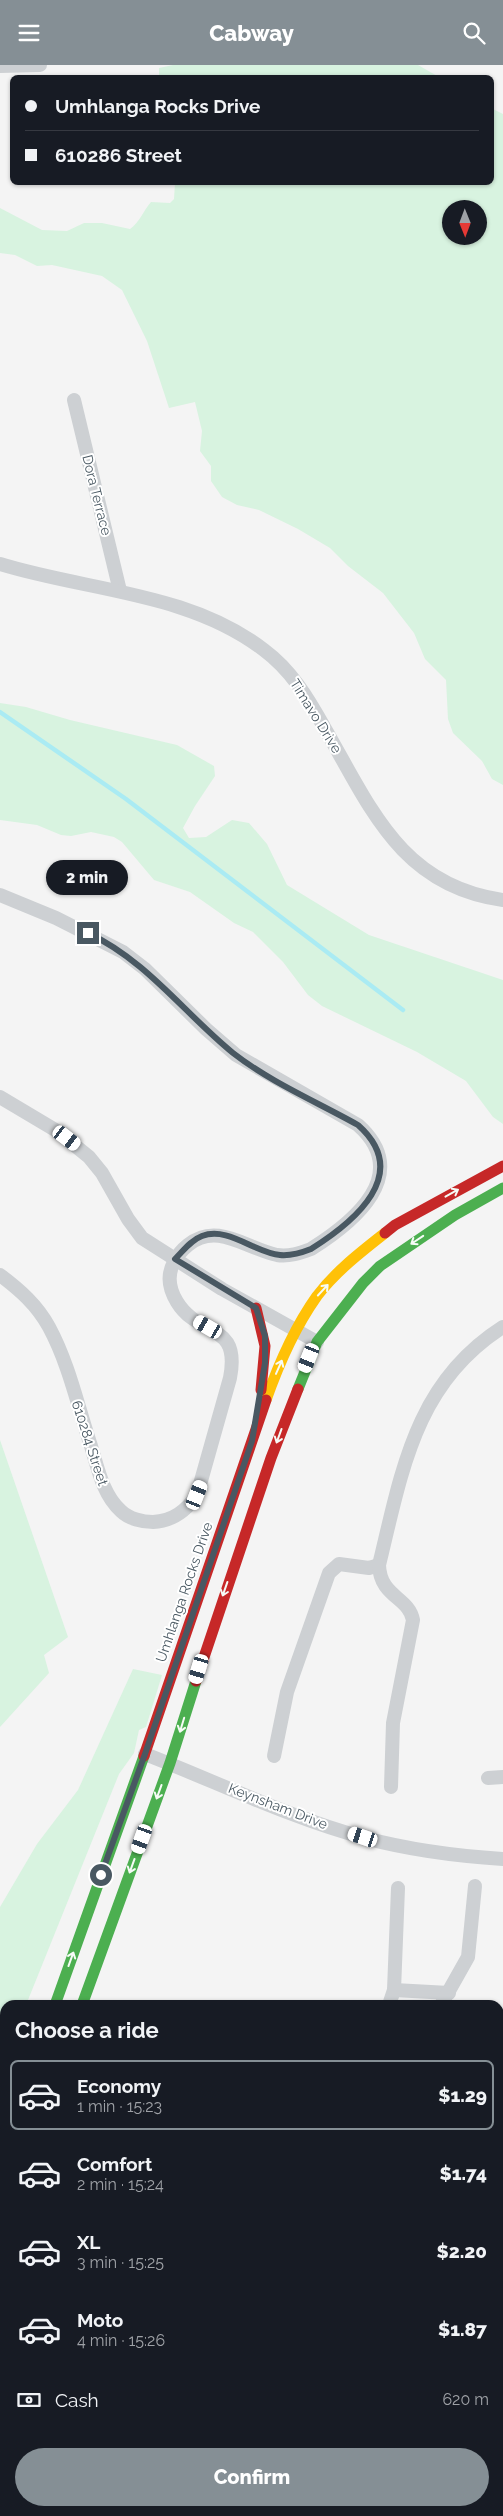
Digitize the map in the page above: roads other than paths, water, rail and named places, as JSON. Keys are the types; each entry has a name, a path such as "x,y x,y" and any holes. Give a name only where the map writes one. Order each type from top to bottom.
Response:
{"main road":[{"name":"Umhlanga Rocks Drive","path":"57,2000 145,1754 276,1372 296,1330 318,1295 352,1259 395,1225 503,1166"},
{"path":"84,2000 170,1763 215,1619 261,1486 290,1406 317,1342 330,1322 380,1266 455,1215 503,1188"},
{"path":"252,1441 265,1363 265,1336 256,1308"}],"street":[{"path":"0,66 40,65"},
{"name":"Dora Terrace","path":"74,400 120,591"},
{"name":"Timavo Drive","path":"0,564 120,591 215,621 237,632 266,651 282,666 307,696 375,816 396,845 434,877 463,890 503,899"},
{"path":"0,895 56,918 123,952 145,969 206,1029 236,1055 358,1125 373,1140 380,1159 380,1180 377,1189 360,1210 311,1249 301,1253 279,1255 231,1238 207,1235 196,1239 175,1259"},
{"path":"0,1097 57,1131 89,1157 102,1173 139,1235 256,1308 317,1342"},
{"name":"610284 Street","path":"0,1275 29,1299 50,1328 64,1362 99,1472 109,1496 123,1513 130,1517 158,1522 177,1516 197,1495 233,1364 231,1348 225,1339 189,1315 175,1299 169,1278 175,1259"},
{"path":"391,1787 393,1723 413,1620 410,1610 386,1587 380,1577 379,1565 401,1473 424,1413 436,1392 466,1355 503,1327"},
{"path":"274,1756 287,1692 329,1573 340,1563 369,1568 379,1565"},
{"name":"Keynsham Drive","path":"145,1754 324,1825 363,1837 401,1847 503,1859"},
{"path":"488,1778 503,1777"},
{"path":"444,2000 468,1957 475,1886"},
{"path":"391,2000 394,1991 398,1888"},
{"path":"394,1991 449,1993"}],"waterway":[{"path":"0,712 126,799 403,1010"}]}
